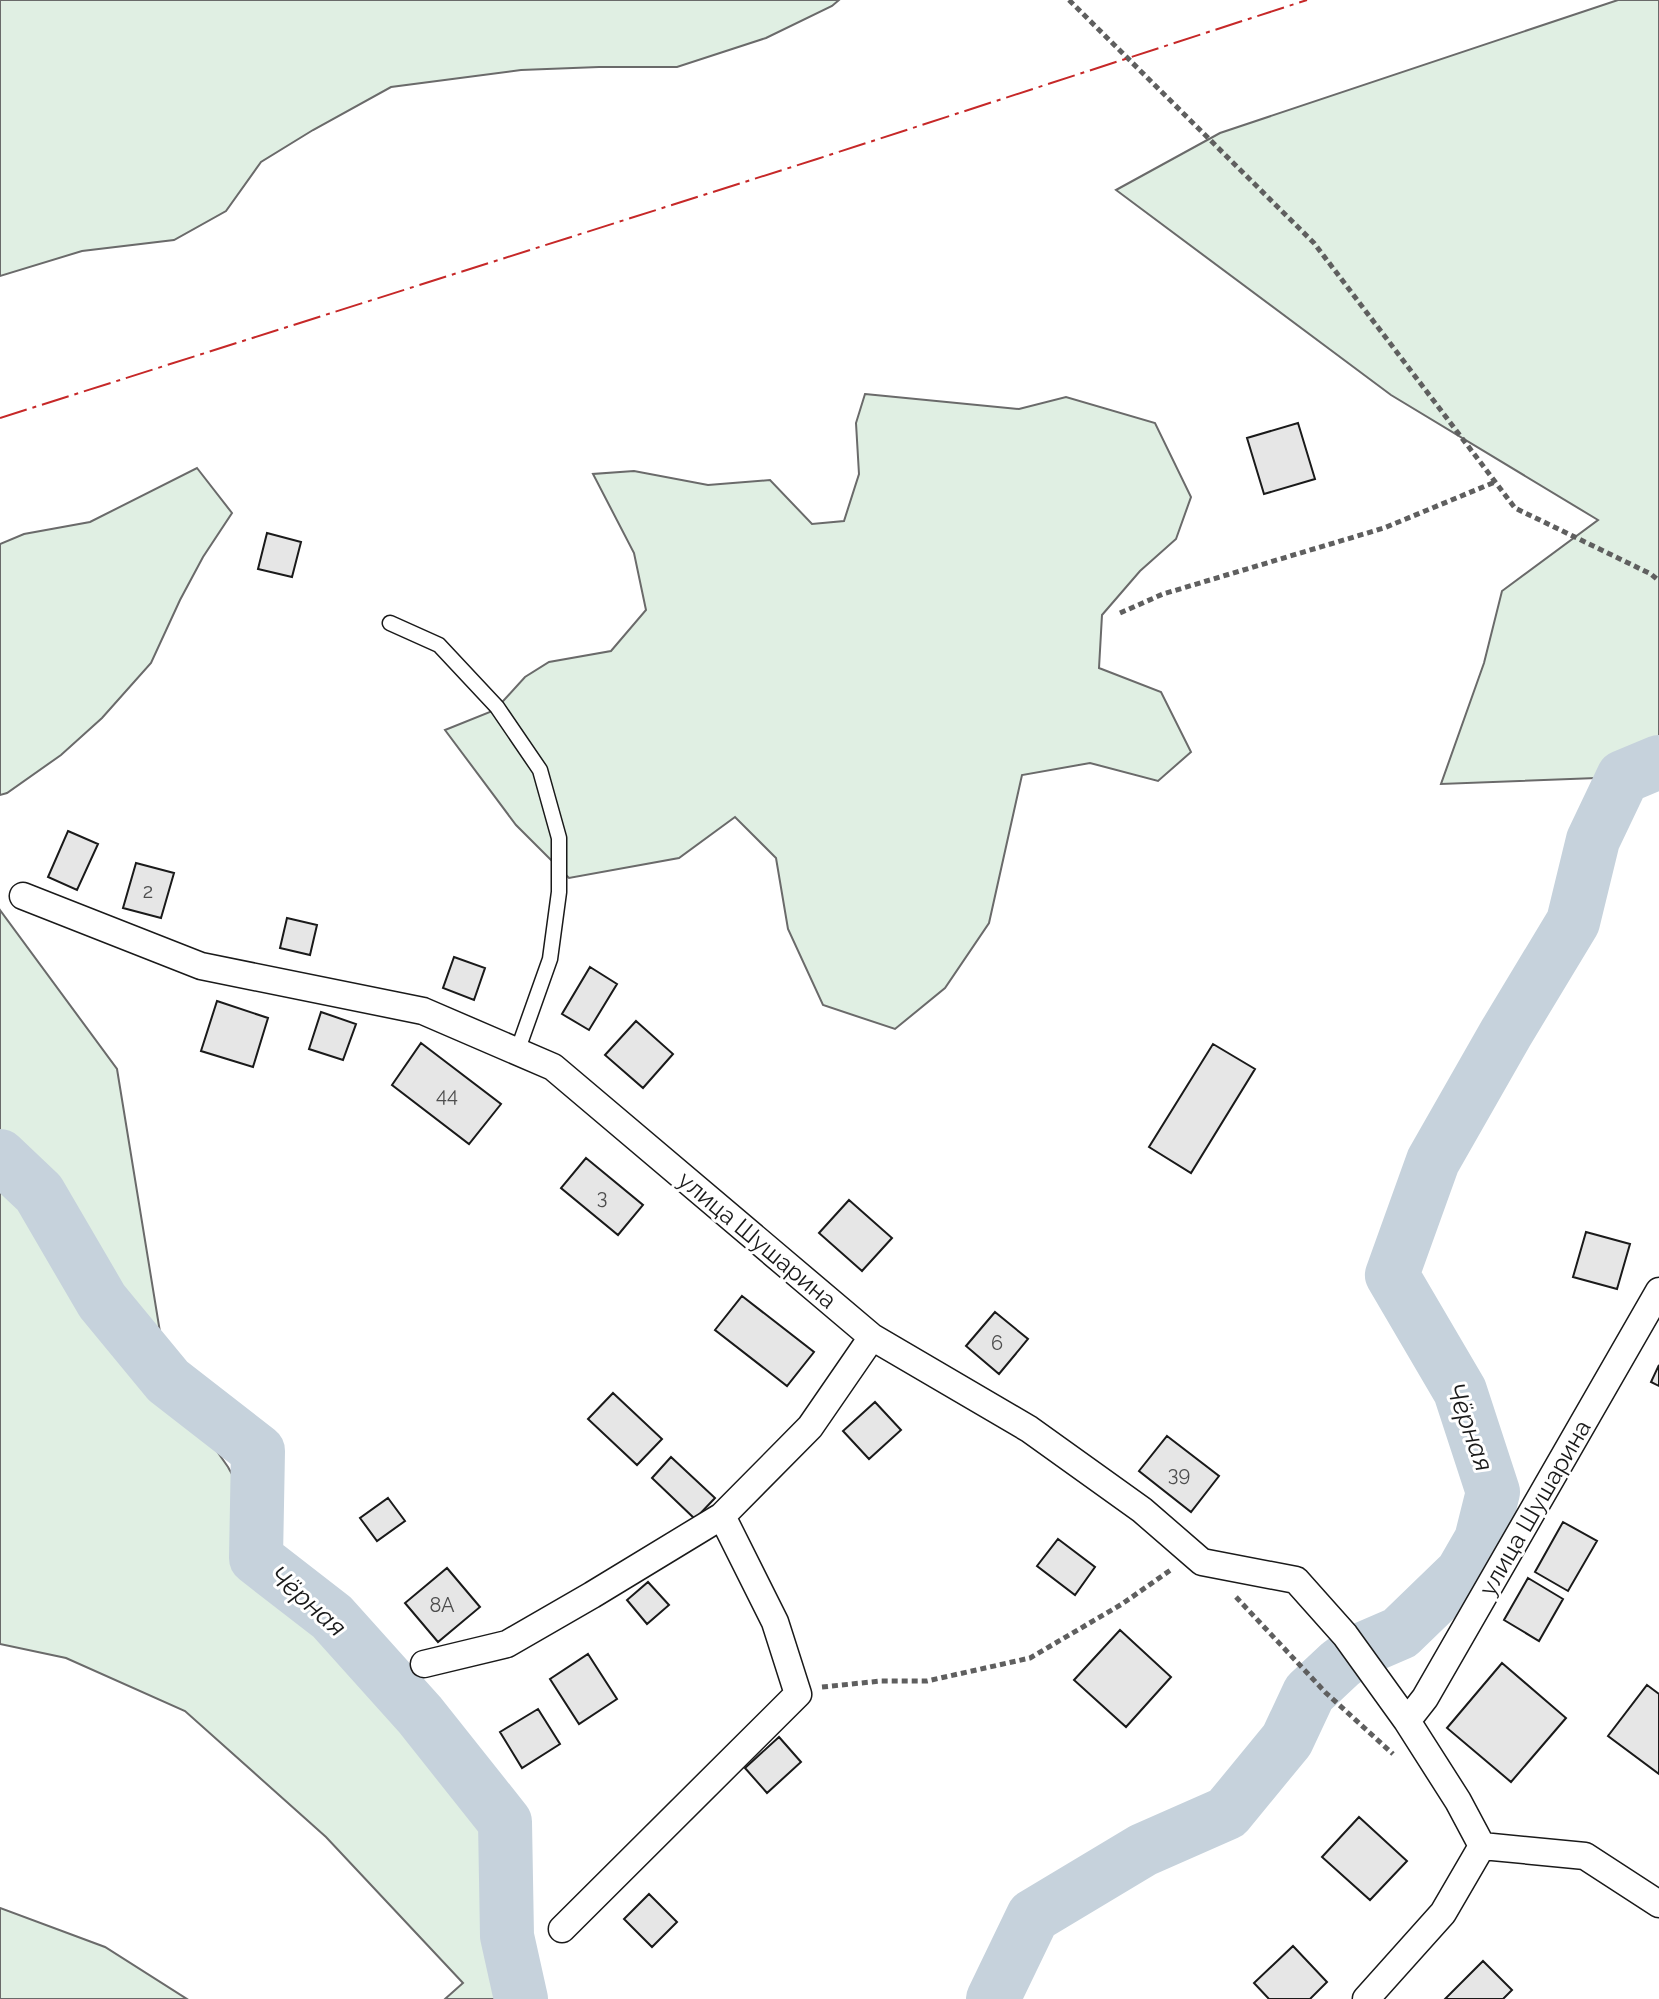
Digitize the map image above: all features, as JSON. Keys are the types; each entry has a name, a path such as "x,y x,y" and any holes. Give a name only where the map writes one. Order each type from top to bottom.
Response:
{"street":[{"name":"улица Шушарина","path":"23,896 201,966 423,1011 553,1067 872,1337 1029,1429 1142,1510 1197,1558"},
{"name":"улица Шушарина","path":"1407,1721 1425,1698 1659,1291"},
{"path":"424,1664 507,1644 722,1516 810,1427 872,1337"},
{"path":"562,1929 798,1694 775,1622 722,1516"},
{"path":"1197,1558 1296,1580 1345,1635 1407,1721 1458,1801 1482,1846"},
{"path":"1482,1846 1585,1856 1659,1904"},
{"path":"1366,1999 1443,1913 1482,1846"}],"lane":[{"path":"390,623 439,645 497,707 540,770 559,838 559,892 550,959 517,1052"}],"path":[{"path":"1069,0 1314,243 1515,508 1651,574 1659,581"},
{"path":"1120,613 1163,594 1384,528 1495,482"},
{"path":"798,1694 818,1687 881,1681 927,1681 1030,1658 1197,1558 1326,1693"}],"green space":[{"path":"0,0 839,0 766,38 677,67 521,70 391,87 261,162 226,211 174,240 82,251 0,276"},
{"path":"1618,0 1659,0 1659,762 1623,777 1441,784 1484,663 1502,591 1598,520 1391,395 1116,190 1220,133"},
{"path":"865,394 1019,409 1066,397 1155,423 1191,497 1176,539 1140,571 1102,615 1099,668 1161,692 1191,752 1158,781 1090,763 1022,775 989,923 945,988 895,1029 823,1005 788,929 776,858 735,817 679,858 569,878 516,825 445,730 495,710 525,677 549,662 611,651 646,610 634,553 593,474 634,471 708,485 770,480 812,524 844,521 859,474 856,423"},
{"path":"197,468 232,513 203,557 151,663 102,718 61,755 0,795 0,544 24,534 90,522"},
{"path":"0,910 117,1069 168,1381 228,1467 324,1642 420,1715 505,1822 507,1936 521,1999 445,1999 463,1983 326,1837 185,1711 66,1658 0,1644"},
{"path":"0,1908 105,1947 187,1999 0,1999"}],"building":[{"path":"1298,423 1315,479 1264,494 1247,438"},
{"path":"267,533 301,542 292,577 258,569"},
{"path":"68,831 98,844 77,890 48,877"},
{"path":"136,863 174,873 161,918 123,908"},
{"path":"287,918 317,925 310,955 280,948"},
{"path":"454,957 485,968 474,1000 443,988"},
{"path":"590,967 617,984 589,1030 562,1014"},
{"path":"217,1001 268,1018 253,1067 201,1051"},
{"path":"321,1012 356,1024 343,1060 309,1049"},
{"path":"636,1021 673,1054 643,1088 605,1055"},
{"path":"421,1043 501,1104 469,1144 392,1085"},
{"path":"1213,1044 1255,1069 1191,1173 1149,1147"},
{"path":"586,1158 643,1205 618,1235 561,1188"},
{"path":"849,1200 892,1238 862,1271 819,1233"},
{"path":"1586,1232 1630,1244 1617,1289 1573,1277"},
{"path":"742,1296 814,1352 787,1386 715,1330"},
{"path":"995,1312 1028,1339 999,1374 966,1346"},
{"path":"1659,1365 1659,1386 1651,1382"},
{"path":"613,1393 662,1439 637,1465 588,1419"},
{"path":"875,1402 901,1430 869,1459 843,1431"},
{"path":"1167,1436 1219,1476 1191,1512 1139,1471"},
{"path":"671,1457 715,1498 695,1519 652,1478"},
{"path":"388,1498 405,1521 377,1541 360,1518"},
{"path":"1563,1522 1597,1541 1568,1591 1535,1572"},
{"path":"1058,1539 1095,1567 1075,1595 1037,1566"},
{"path":"447,1568 480,1607 438,1642 405,1603"},
{"path":"1528,1578 1563,1599 1539,1641 1504,1620"},
{"path":"648,1582 669,1605 647,1624 627,1600"},
{"path":"1120,1630 1171,1677 1126,1727 1074,1680"},
{"path":"588,1654 617,1699 579,1724 550,1679"},
{"path":"1502,1663 1566,1718 1511,1782 1447,1728"},
{"path":"1647,1685 1659,1694 1659,1774 1608,1736"},
{"path":"538,1709 560,1744 522,1768 500,1732"},
{"path":"779,1737 801,1762 767,1793 745,1768"},
{"path":"1359,1817 1407,1861 1370,1900 1322,1857"},
{"path":"649,1894 677,1922 652,1947 624,1919"},
{"path":"1293,1946 1327,1982 1310,1999 1269,1999 1254,1983"},
{"path":"1483,1961 1512,1990 1503,1999 1445,1999"}],"waterway":[{"name":"Чёрная","path":"993,1999 1033,1916 1143,1850 1227,1813 1287,1740 1309,1693 1356,1652 1400,1633 1462,1573 1481,1540 1493,1492 1460,1391 1392,1275 1433,1161 1573,922 1593,840 1623,777 1659,762"},
{"name":"Чёрная","path":"0,1156 39,1193 102,1301 168,1381 258,1451 256,1558 332,1617 420,1715 505,1822 507,1936 521,1999"}],"power":[{"path":"0,418 1307,0"}]}
